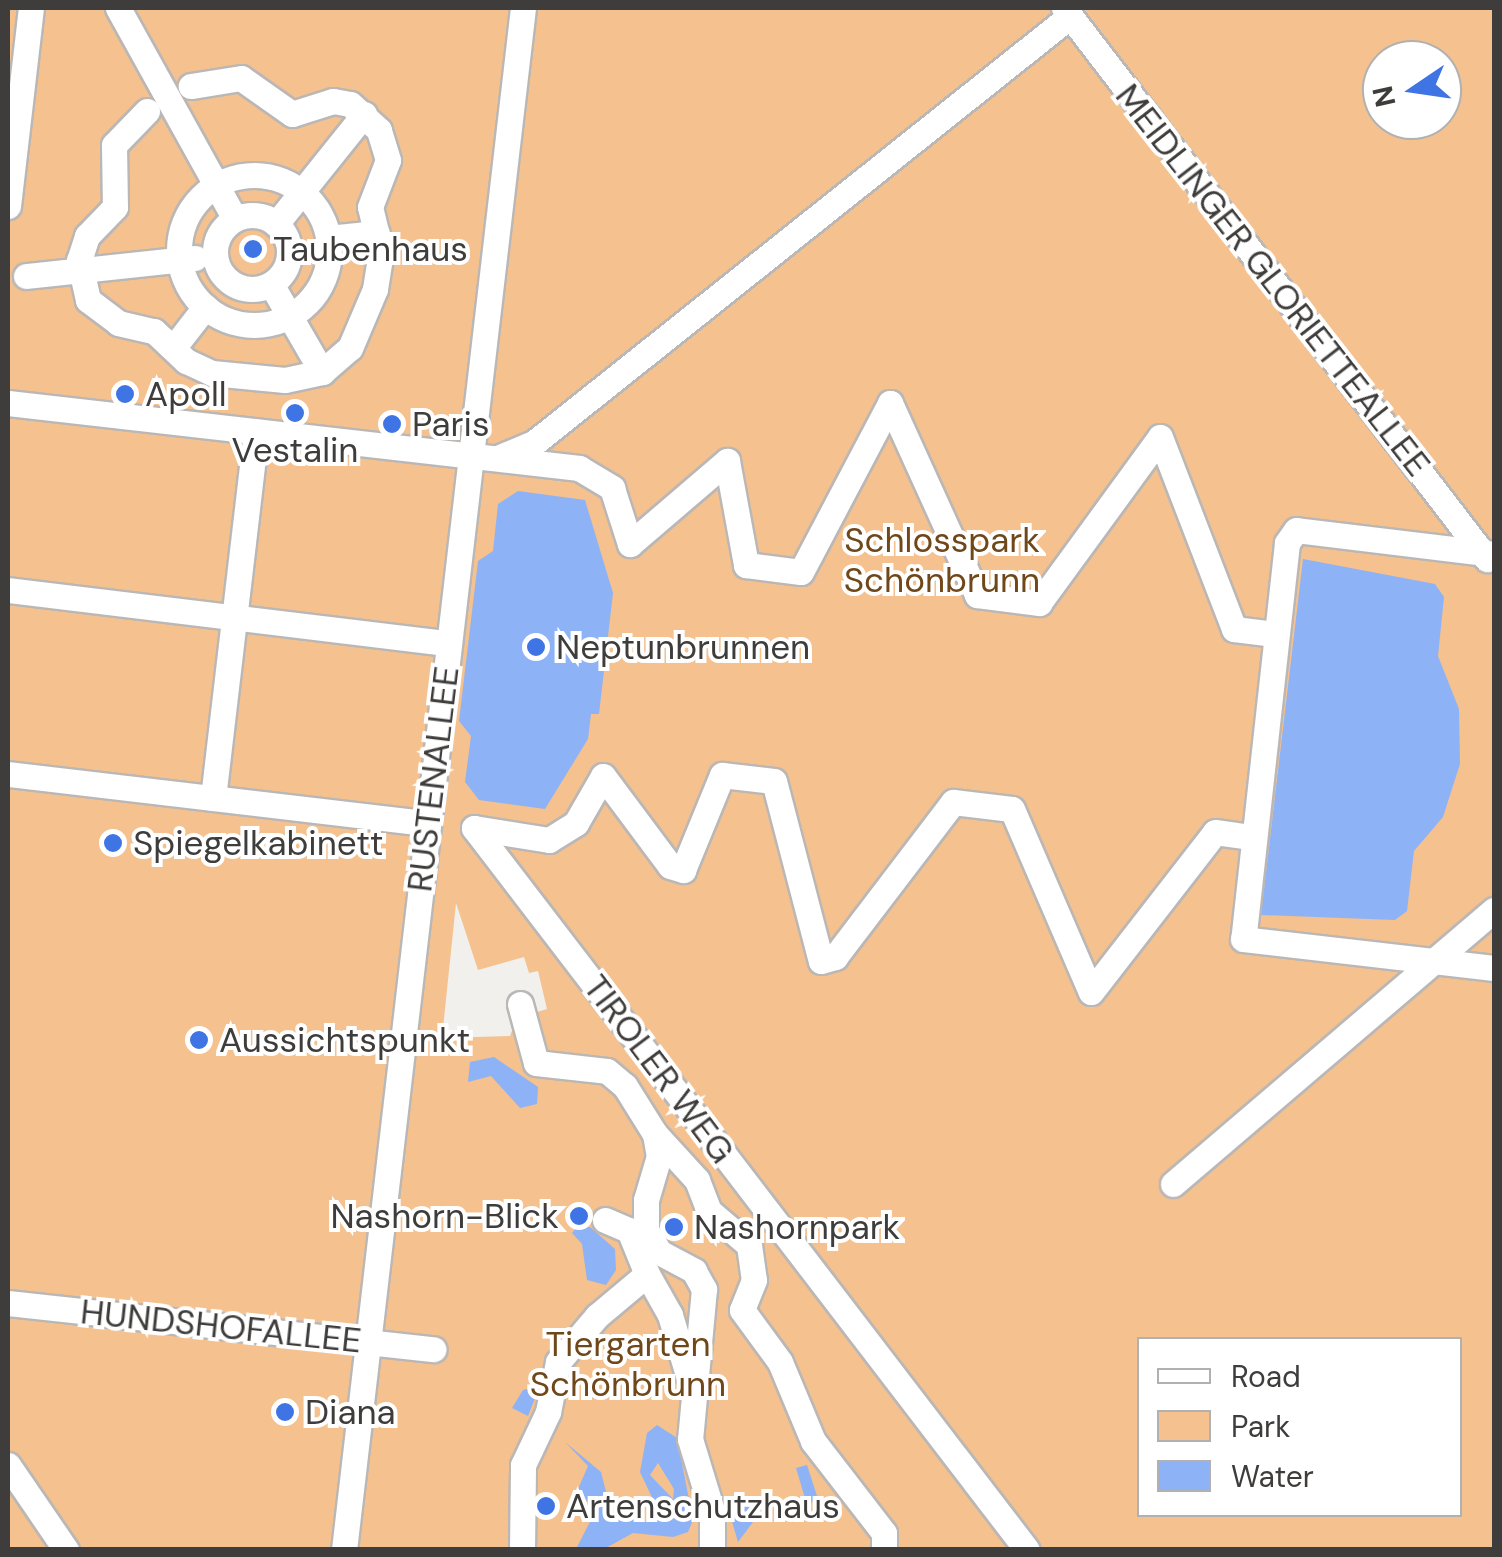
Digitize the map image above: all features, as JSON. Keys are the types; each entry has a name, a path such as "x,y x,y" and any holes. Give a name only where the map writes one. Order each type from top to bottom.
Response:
{"street":[{"path":"8,206 31,8"},
{"path":"118,8 234,220"},
{"name":"RUSTENALLEE","path":"344,1550 449,643 483,457 522,8"},
{"path":"483,457 535,442 1067,12"},
{"name":"MEIDLINGER GLORIETTEALLEE","path":"1067,12 1490,558"},
{"path":"147,111 114,144 115,207 87,236 78,274 97,312 154,331 212,373 285,380 322,372 350,348 375,289 378,233 370,207 388,160 379,130 364,114 333,101 292,114 241,78 191,86"},
{"path":"276,224 364,114"},
{"path":"256,175 302,192 328,238 322,283 290,316 252,326 204,307 180,260 190,212 216,185 256,175"},
{"path":"258,216 276,224 289,256 271,284 235,285 215,255 218,238 234,220 258,216"},
{"path":"328,238 378,233"},
{"path":"26,276 78,274 215,255"},
{"path":"271,284 322,372"},
{"path":"174,347 204,307"},
{"path":"8,403 579,468 612,488 630,544 727,461 746,565 801,572 890,403 976,595 1039,603 1160,437 1234,629 1276,634"},
{"path":"213,798 256,432"},
{"path":"1490,558 1296,530 1287,543 1250,837 1243,939 1494,968"},
{"path":"8,590 449,643"},
{"path":"8,774 428,823"},
{"name":"TIROLER WEG","path":"1026,1550 474,828 549,840 576,823 604,776 670,866 683,870 722,775 774,780 821,961 834,957 953,802 1012,808 1091,992 1216,832 1250,837"},
{"path":"1174,1184 1494,910"},
{"path":"520,1004 536,1063 607,1071 625,1086 655,1134 698,1180 709,1212 749,1246 753,1289 742,1310 780,1362 813,1441 884,1533 884,1550"},
{"path":"655,1134 659,1156 646,1200 646,1230 659,1252 694,1272 704,1289 692,1387 691,1456 712,1512 712,1550"},
{"path":"605,1220 628,1230 646,1274 670,1315 692,1387"},
{"path":"522,1550 523,1466 552,1401 547,1359 646,1274"},
{"name":"HUNDSHOFALLEE","path":"8,1303 434,1350"},
{"path":"8,1465 66,1550"}],"green space":[{"name":"Schlosspark Schönbrunn","path":"8,8 1494,8 1494,1549 8,1549","holes":["456,903 478,970 524,957 529,973 538,971 547,1009 517,1018 510,1036 442,1038"]}],"water":[{"name":"Neptunbrunnen","path":"518,491 585,500 613,593 599,714 591,714 588,739 545,809 479,800 465,782 471,736 459,721 478,561 493,551 498,504"},
{"path":"1303,559 1435,584 1444,597 1438,656 1459,709 1460,764 1443,817 1414,851 1407,911 1395,920 1261,915"},
{"path":"494,1057 538,1087 537,1104 520,1108 491,1076 468,1082 470,1062"},
{"path":"578,1226 590,1227 615,1249 616,1270 606,1285 587,1280 582,1244 572,1233"},
{"path":"540,1386 528,1416 512,1408 523,1390"},
{"path":"657,1425 677,1438 693,1520 688,1532 673,1537 633,1533 604,1549 576,1549 595,1512 578,1489 588,1466 565,1442 601,1472 612,1515 646,1522 657,1508 640,1472 647,1433","holes":["658,1463 674,1489 673,1499 650,1475"]},
{"path":"807,1465 818,1499 807,1505 796,1468"},
{"path":"749,1503 753,1522 738,1542 731,1518"}],"place":[{"name":"Taubenhaus","path":"253,249"},
{"name":"Apoll","path":"125,394"},
{"name":"Vestalin","path":"295,413"},
{"name":"Paris","path":"392,424"},
{"name":"Neptunbrunnen","path":"536,647"},
{"name":"Spiegelkabinett","path":"113,843"},
{"name":"Aussichtspunkt","path":"199,1040"},
{"name":"Nashorn-Blick","path":"579,1216"},
{"name":"Nashornpark","path":"674,1227"},
{"name":"Diana","path":"285,1412"},
{"name":"Artenschutzhaus","path":"546,1506"}],"park label":[{"name":"Tiergarten Schönbrunn","path":"628,1364"}]}
